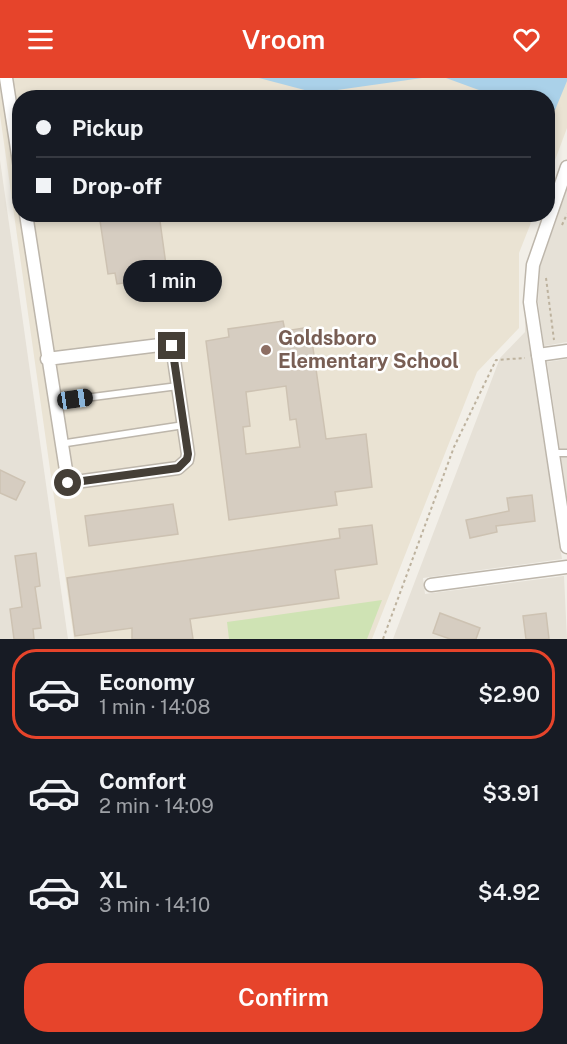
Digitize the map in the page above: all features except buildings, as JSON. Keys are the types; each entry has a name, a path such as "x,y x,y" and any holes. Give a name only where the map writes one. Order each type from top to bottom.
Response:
{"street":[{"path":"6,78 12,117"},
{"path":"555,201 567,167"},
{"path":"27,222 47,359 60,444 68,483 178,468 187,459 173,351 168,344 47,359"},
{"path":"548,222 533,264 531,302 567,547"},
{"path":"538,355 567,351"},
{"path":"431,585 567,567"}],"lane":[{"path":"54,402 178,386"},
{"path":"60,444 184,425"},
{"path":"553,453 567,453"}],"path":[{"path":"383,639 454,447 496,360"}],"shaded area":[{"name":"Goldsboro Elementary School","path":"0,78 567,78 567,128 555,160 555,90 12,90 12,200 0,115"},
{"path":"0,160 68,639 0,639"},
{"path":"567,190 567,342 544,346 538,302 540,267"},
{"name":"Goldsboro Elementary School","path":"15,222 531,222 519,253 519,328 477,372 372,639 74,639"},
{"path":"525,317 562,559 423,578 425,594 564,576 567,639 393,639 500,358 525,332"},
{"path":"567,359 567,498 547,362"}],"green space":[{"path":"382,600 367,639 229,639 227,622"}],"water":[{"path":"259,78 422,78 337,90 305,90"},
{"path":"446,78 567,78 555,110 555,90 479,90"}],"place":[{"name":"Goldsboro Elementary School","path":"266,350"}],"route":[{"path":"68,483 178,468 183,465 188,454 172,346"}]}
